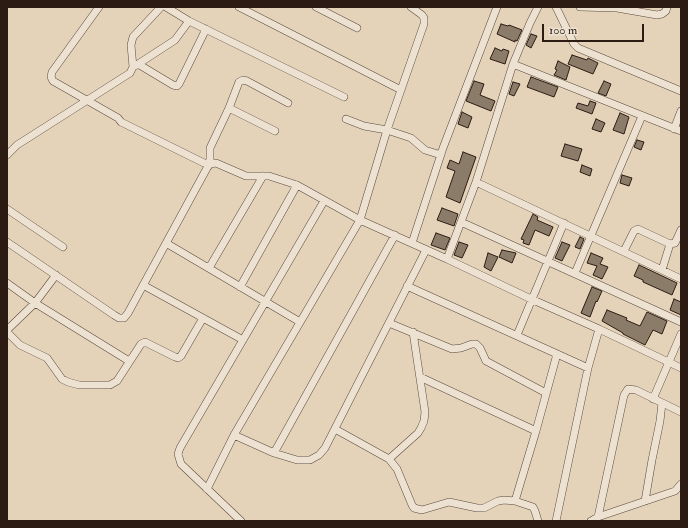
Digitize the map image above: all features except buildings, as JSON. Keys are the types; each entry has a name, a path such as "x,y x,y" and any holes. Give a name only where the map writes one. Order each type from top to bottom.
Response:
{"street":[{"path":"99,7 52,72 51,76 53,81 118,118 121,122 204,163 216,163 246,176 269,176 297,185 360,220 681,368"},
{"path":"162,7 133,37 131,45 136,66 173,85 177,86 179,84 206,29"},
{"path":"166,7 189,21 344,97"},
{"path":"239,7 401,90"},
{"path":"316,7 357,28"},
{"path":"207,489 234,435 360,220 387,130 424,24 424,18 422,15 411,7"},
{"path":"412,243 441,156 497,7"},
{"path":"447,259 476,182 513,64 538,7"},
{"path":"556,7 574,44 578,48 681,91"},
{"path":"580,7 617,8 657,14 662,14 666,11 667,7"},
{"path":"7,155 17,146 130,73 136,66 175,40 189,21"},
{"path":"513,64 678,130 681,111"},
{"path":"7,242 119,318 124,318 206,168 210,164 210,148 229,108 239,82 243,80 288,103"},
{"path":"229,108 275,130"},
{"path":"575,273 642,116"},
{"path":"346,119 364,126 387,130 411,138 425,150 441,156"},
{"path":"209,268 263,176"},
{"path":"476,182 681,279"},
{"path":"240,287 297,185"},
{"path":"241,521 181,464 178,454 180,448 324,200"},
{"path":"7,210 63,247"},
{"path":"462,222 681,322"},
{"path":"516,336 564,223"},
{"path":"624,251 634,231 638,229 670,244 675,243 681,230"},
{"path":"274,453 395,235"},
{"path":"166,243 300,322"},
{"path":"662,270 670,244"},
{"path":"234,435 274,453 297,460 310,460 319,455 325,448 335,429 426,250"},
{"path":"56,275 35,303 7,331 20,345 47,358 62,379 74,384 114,383 117,381 141,344 145,342 175,358 178,358 181,356 204,318"},
{"path":"7,283 35,303 129,361"},
{"path":"143,285 243,340"},
{"path":"408,286 588,368"},
{"path":"389,323 452,349 476,344 480,348 486,361 546,393"},
{"path":"556,521 588,368 599,330"},
{"path":"389,459 421,428 424,421 425,412 413,332"},
{"path":"653,399 681,334"},
{"path":"514,501 536,431 557,354"},
{"path":"420,377 536,431"},
{"path":"598,517 624,396 628,389 636,390 681,412"},
{"path":"645,501 662,403"},
{"path":"335,429 389,459 397,469 412,505 418,510 449,502 484,508 498,501 504,500 514,501 533,507 538,521"},
{"path":"591,521 598,517 675,491 681,484"}]}
